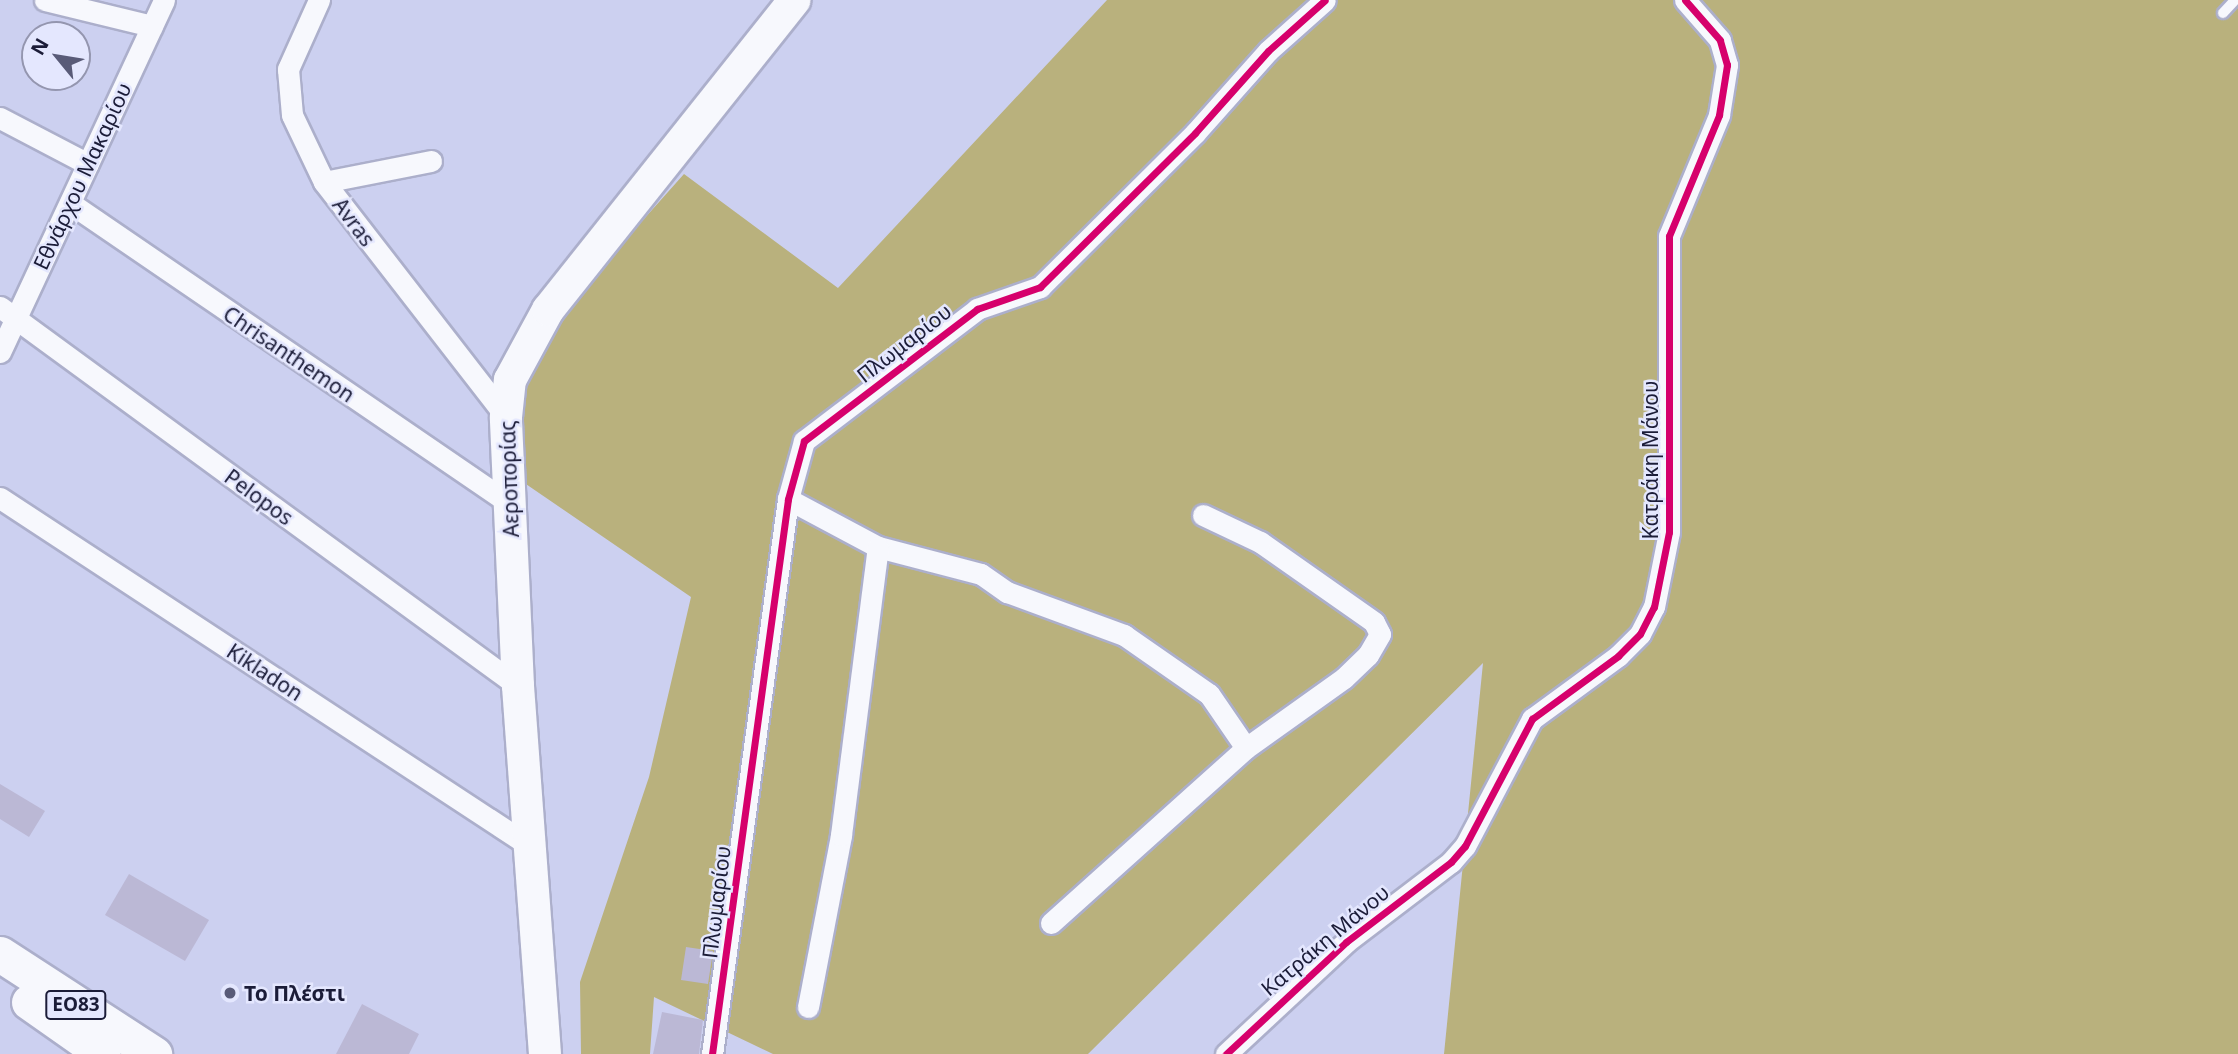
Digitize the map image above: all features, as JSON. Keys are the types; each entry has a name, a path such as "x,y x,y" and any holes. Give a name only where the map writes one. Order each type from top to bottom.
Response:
{"main road":[{"name":"ΕΟ83","path":"0,954 154,1054"},
{"name":"ΕΟ83","path":"0,983 103,1054"}],"street":[{"path":"46,0 152,26"},
{"name":"Εθνάρχου Μακαρίου","path":"0,352 8,313 70,203 164,0"},
{"name":"Avras","path":"320,0 288,69 288,95 324,182 506,417"},
{"name":"Αεροπορίας","path":"545,1054 518,686 506,417 510,380 548,310 795,0"},
{"name":"Πλωμαρίου","path":"712,1054 788,499 804,442 977,309 1040,287 1195,133 1268,51 1325,0"},
{"name":"Κατράκη Μάνου","path":"1226,1054 1337,950 1451,862 1465,846 1532,719 1619,656 1640,634 1654,607 1669,532 1669,236 1719,115 1727,65 1720,40 1685,0"},
{"path":"0,118 88,164"},
{"path":"324,182 431,161"},
{"name":"Chrisanthemon","path":"70,203 509,503"},
{"name":"Pelopos","path":"8,313 518,686"},
{"name":"Kikladon","path":"0,498 530,846"},
{"path":"788,499 878,547 981,574 1007,592 1124,635 1209,694 1246,748"},
{"path":"1051,923 1246,748 1344,678 1368,655 1380,634 1374,622 1260,542 1203,515"},
{"path":"808,1007 841,835 878,547"}],"lane":[{"path":"2222,13 2235,0"}],"shaded area":[{"path":"1107,0 2238,0 2238,1054 1444,1054 1483,663 1088,1054 773,1054 654,997 650,1054 581,1054 580,982 649,777 691,597 520,480 524,393 561,312 684,174 838,288"}],"building":[{"path":"0,784 45,811 29,837 0,819"},
{"path":"129,874 209,920 185,961 105,915"},
{"path":"686,947 713,951 708,984 681,980"},
{"path":"362,1004 419,1034 409,1054 336,1054"},
{"path":"662,1012 703,1020 699,1054 653,1054"}],"cycle path":[{"path":"712,1054 788,499 804,441 977,309 1040,287 1195,133 1268,51 1325,0"},
{"path":"1226,1054 1346,942 1451,862 1465,846 1532,719 1618,656 1640,634 1654,607 1669,532 1669,236 1719,115 1727,65 1720,40 1685,0"}],"place":[{"name":"Το Πλέστι","path":"230,993"}]}
